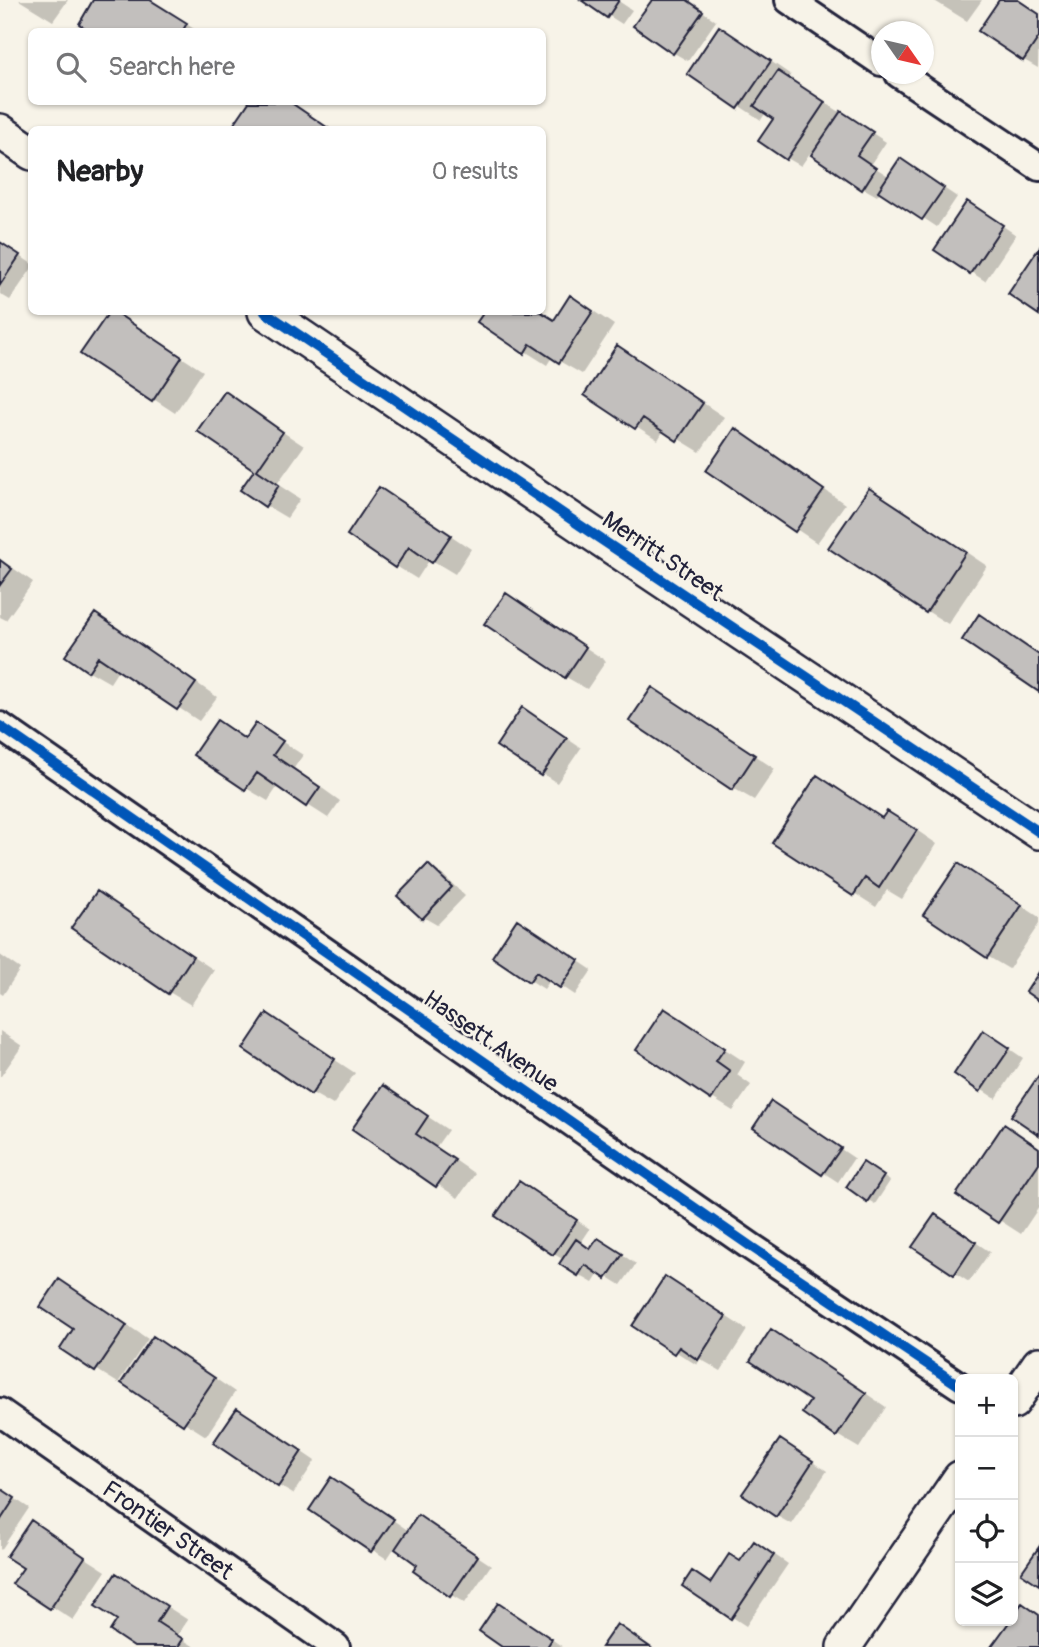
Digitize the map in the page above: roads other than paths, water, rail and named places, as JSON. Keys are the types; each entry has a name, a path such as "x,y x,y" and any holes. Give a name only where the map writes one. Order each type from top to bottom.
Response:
{"street":[{"path":"789,0 871,55"},
{"path":"914,84 1039,167"},
{"path":"0,131 28,150"},
{"name":"Merritt Street","path":"269,315 1039,832"},
{"name":"Hassett Avenue","path":"0,726 753,1248 955,1383"},
{"path":"1018,1395 1039,1364"},
{"name":"Frontier Street","path":"0,1412 337,1647"},
{"path":"844,1647 955,1485"}]}
